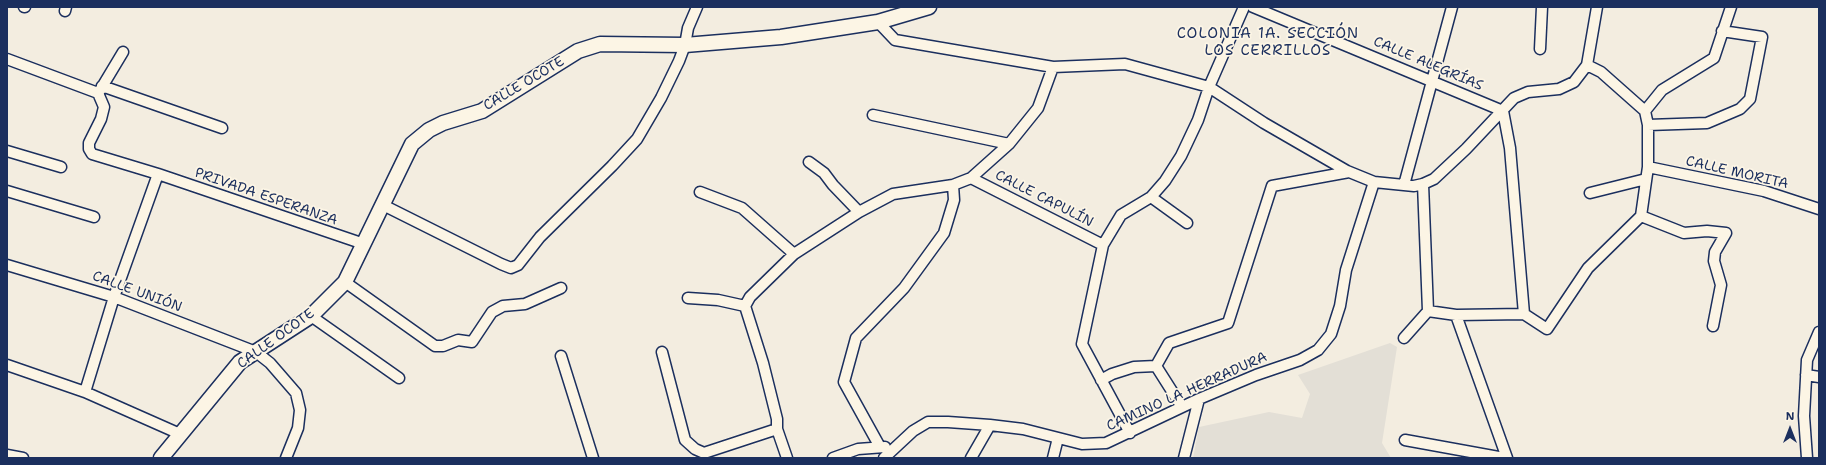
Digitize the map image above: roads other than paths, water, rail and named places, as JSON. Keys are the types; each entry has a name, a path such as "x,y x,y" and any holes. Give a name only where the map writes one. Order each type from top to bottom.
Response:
{"street":[{"path":"383,205 501,264 511,268 518,265 540,237 612,166 637,139 660,98 685,45 688,28 697,7"},
{"name":"CALLE OCOTE","path":"160,458 240,362 311,316 345,282 412,144 429,130 443,123 482,111 578,51 600,44 685,45 781,37 878,22 929,7"},
{"path":"1130,433 1082,344 1103,245 1122,215 1151,197 1165,181 1182,156 1198,120 1209,86 1244,7"},
{"name":"CALLE ALEGRÍAS","path":"1253,7 1503,111"},
{"path":"1404,185 1452,7"},
{"path":"1540,49 1542,7"},
{"path":"878,22 895,40 1053,67 1125,64 1209,86 1264,124 1349,172 1374,182 1418,185 1434,179 1503,111 1514,98 1528,92 1560,89 1574,82 1588,65 1597,7"},
{"path":"1645,111 1662,90 1714,58 1730,7"},
{"path":"1648,125 1707,123 1740,109 1750,99 1762,37 1722,32"},
{"path":"100,90 123,52"},
{"path":"7,59 222,128"},
{"path":"1428,311 1456,315 1524,314 1547,329 1588,268 1641,216 1648,167 1648,125 1645,111 1601,72 1588,65"},
{"path":"787,458 778,430 777,419 763,363 745,306 750,297 794,254 859,212 893,194 953,185 971,178 1009,144 1038,108 1053,67"},
{"name":"PRIVADA ESPERANZA","path":"100,90 104,107 102,119 89,143 89,150 92,154 158,174 364,244"},
{"path":"1503,111 1510,148 1524,314"},
{"path":"873,115 1009,144"},
{"path":"7,151 61,167"},
{"path":"809,162 824,173 833,185 859,212"},
{"name":"CALLE MORITA","path":"1648,167 1764,191 1819,209"},
{"path":"1156,366 1169,343 1228,323 1272,186 1349,172"},
{"path":"86,392 114,297 158,174"},
{"name":"CALLE CAPULÍN","path":"971,178 1103,245"},
{"path":"1590,193 1646,179"},
{"name":"CAMINO LA HERRADURA","path":"884,458 895,446 913,431 928,422 990,425 1023,429 1082,444 1106,443 1130,433 1199,399 1256,375 1300,360 1318,350 1331,334 1340,306 1346,270 1374,182"},
{"path":"880,447 844,382 856,338 904,288 944,233 954,200 953,185"},
{"path":"1404,338 1428,311 1418,185"},
{"path":"7,191 94,217"},
{"path":"700,192 742,208 794,254"},
{"path":"1151,197 1187,223"},
{"path":"1641,216 1684,232 1726,232 1715,252 1714,261 1721,285 1712,326"},
{"name":"CALLE UNIÓN","path":"7,265 114,297 256,352 270,363 296,393 300,410 298,428 286,458"},
{"path":"345,282 435,346 443,346 458,340 472,342 492,312 503,306 525,304 561,288"},
{"path":"688,298 718,300 745,306"},
{"path":"1405,440 1505,458 1456,315"},
{"path":"311,316 399,378"},
{"path":"1807,458 1804,416 1807,360 1819,332"},
{"path":"662,352 686,440 695,449 704,453 778,430"},
{"path":"561,356 593,458"},
{"path":"7,365 86,392 180,434"},
{"path":"1101,380 1112,374 1134,366 1156,366"},
{"path":"1156,366 1182,407"},
{"path":"1806,375 1819,377"},
{"path":"1184,458 1199,399"},
{"path":"971,458 990,425"},
{"path":"1053,458 1058,438"},
{"path":"833,458 858,449 895,446"},
{"path":"7,455 23,458"}],"district":[{"name":"COLONIA 1A. SECCIÓN LOS CERRILLOS","path":"1268,42"}]}
